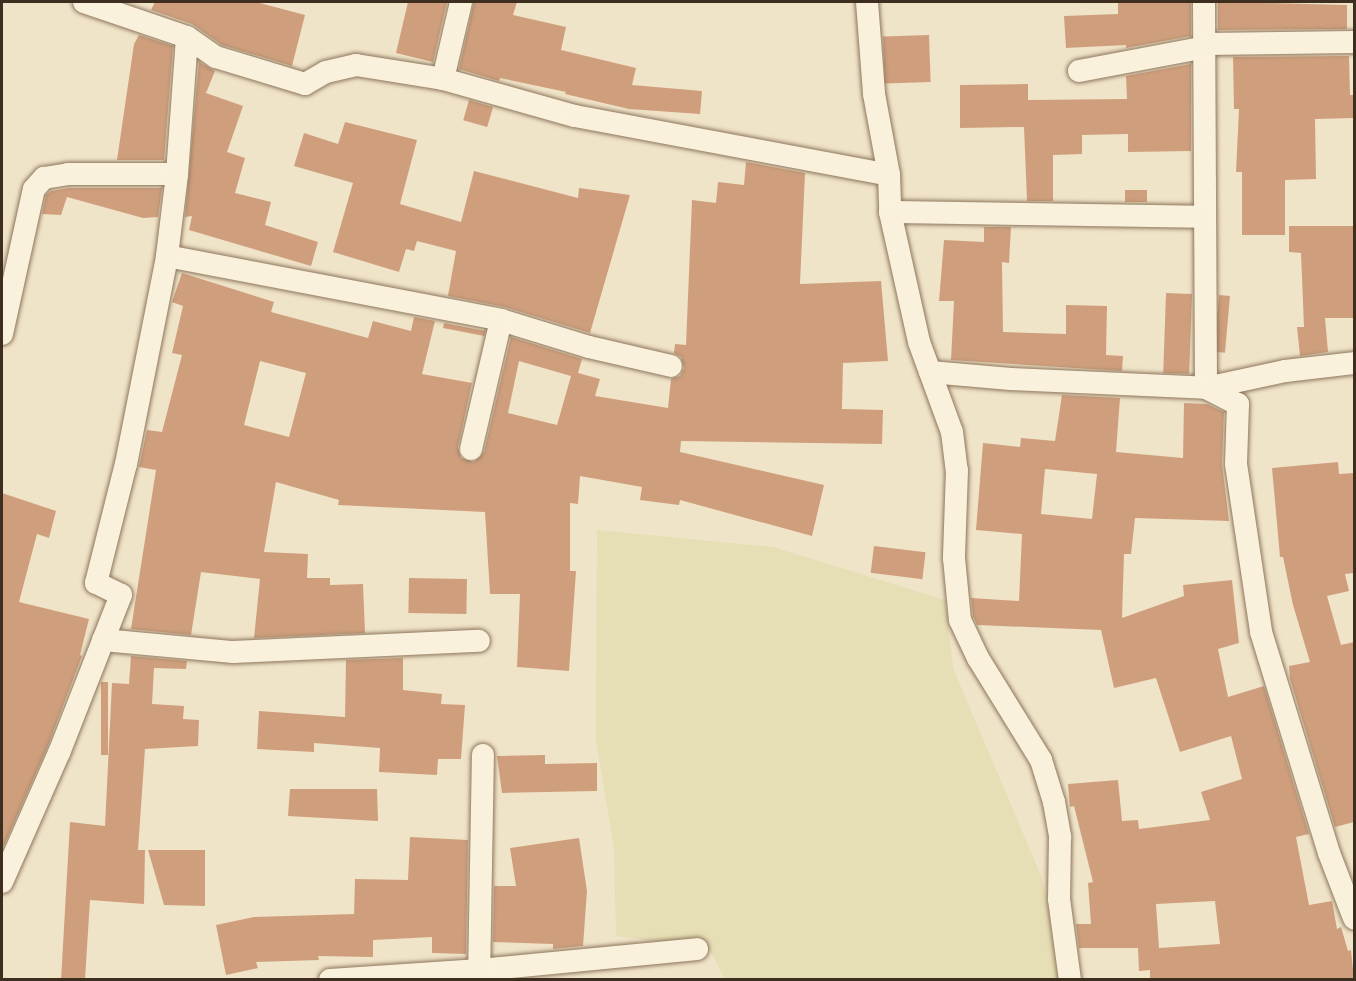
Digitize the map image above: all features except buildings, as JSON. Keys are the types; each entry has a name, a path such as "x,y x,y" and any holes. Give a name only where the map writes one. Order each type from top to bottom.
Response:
{"street":[{"path":"84,2 187,37 216,57 305,84 326,72 356,65 443,79 575,116 889,175"},
{"path":"443,79 461,2"},
{"path":"867,2 874,94 889,175 890,212 919,342 952,432 957,470 954,558 960,620 978,658 1041,760 1054,802 1060,837 1059,899 1070,980"},
{"path":"1204,2 1206,388"},
{"path":"2,882 59,753 121,595 96,584 126,464 167,256 177,174 187,37"},
{"path":"1079,71 1202,48 1206,44 1354,42"},
{"path":"2,334 34,189 44,178 68,174 177,174"},
{"path":"890,212 1204,217"},
{"path":"167,256 501,320 589,347 671,366"},
{"path":"471,449 501,320"},
{"path":"930,372 1011,379 1206,388 1285,372 1354,363"},
{"path":"1206,388 1238,404 1236,464 1261,632 1329,853 1354,918"},
{"path":"103,640 233,652 478,641"},
{"path":"479,975 483,755"},
{"path":"330,980 479,975 697,949"}],"shaded area":[{"path":"597,530 773,547 945,600 953,668 1042,878 1063,979 725,979 709,949 616,936 614,848 596,741"}]}
